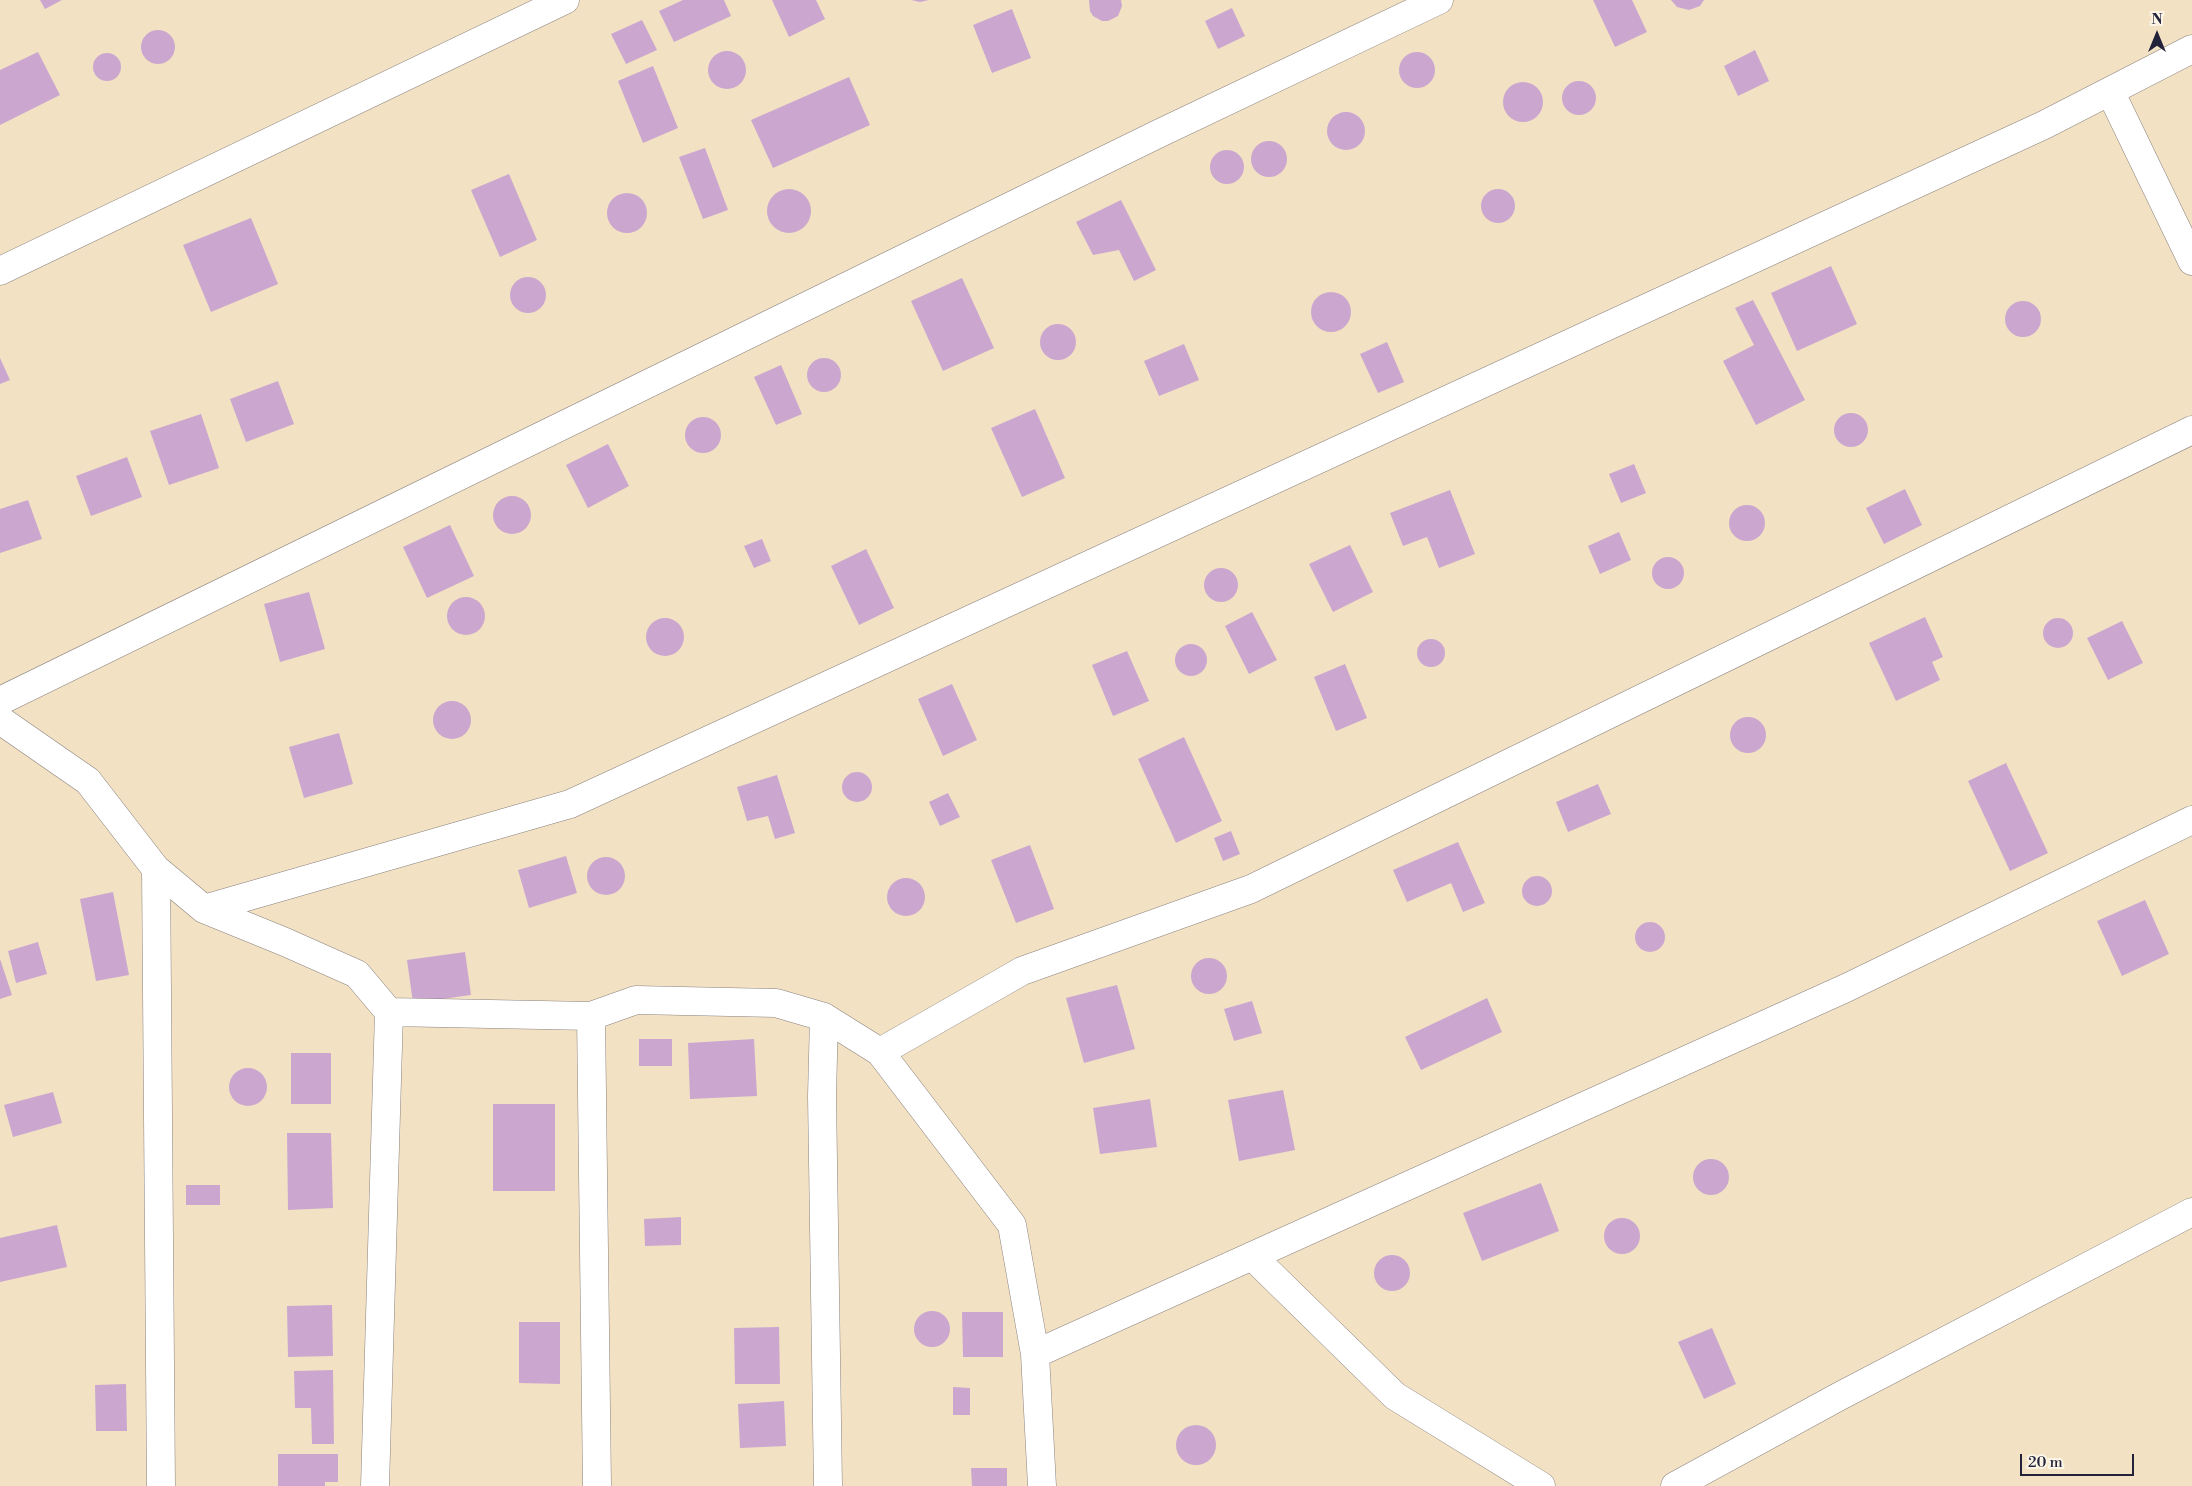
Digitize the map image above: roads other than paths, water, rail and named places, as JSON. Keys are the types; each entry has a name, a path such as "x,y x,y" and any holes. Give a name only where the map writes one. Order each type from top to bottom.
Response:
{"street":[{"path":"0,271 565,0"},
{"path":"0,701 1158,134 1439,0"},
{"path":"204,909 570,804 2044,125 2192,49"},
{"path":"2110,91 2192,261"},
{"path":"880,1052 1022,971 1251,889 2192,430"},
{"path":"0,720 88,781 156,869 204,909 357,974 389,1012 376,1486"},
{"path":"1035,1354 1846,988 2192,820"},
{"path":"156,869 162,1486"},
{"path":"389,1012 591,1016 636,1000 776,1004 824,1017 880,1052 1012,1225 1035,1354 1042,1486"},
{"path":"591,1016 598,1486"},
{"path":"824,1017 822,1096 828,1486"},
{"path":"1675,1486 1831,1401 2192,1212"},
{"path":"1252,1256 1395,1396 1541,1486"}]}
